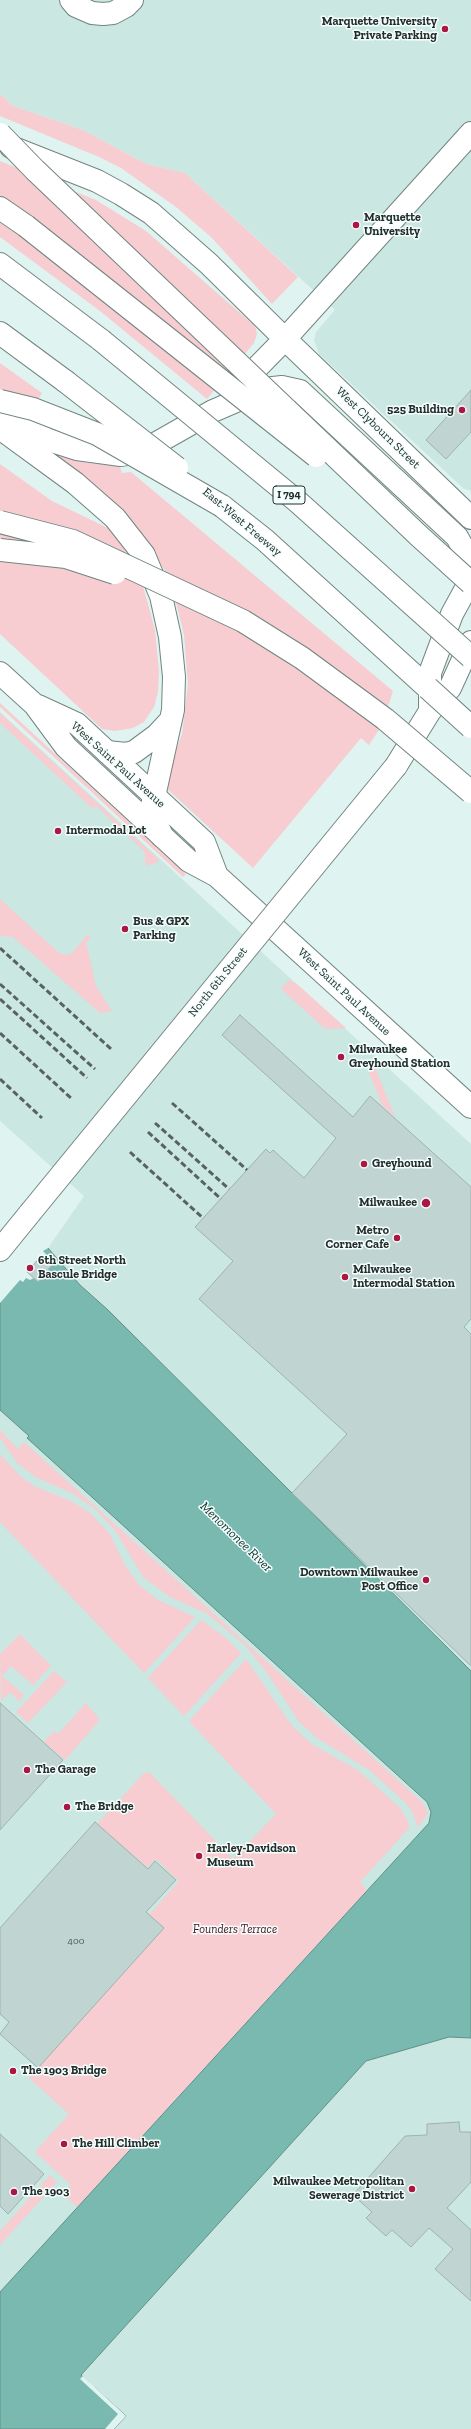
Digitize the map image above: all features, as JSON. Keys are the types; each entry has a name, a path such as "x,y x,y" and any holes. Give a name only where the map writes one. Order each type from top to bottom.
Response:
{"main road":[{"path":"71,0 76,6 92,13 103,14 112,13 126,6 132,0"},
{"path":"213,411 285,339 471,133"},
{"path":"0,134 41,176 470,583"},
{"name":"West Clybourn Street","path":"0,142 97,181 151,213 209,264 285,339 461,500 471,518"},
{"path":"0,208 26,226 418,535"},
{"name":"I 794","path":"0,264 101,340 298,502 471,657"},
{"name":"East-West Freeway","path":"0,333 141,439 265,540 471,727"},
{"path":"0,415 56,442 77,449 121,455 141,452 213,411 264,389 282,387 300,391 457,537 470,560 470,583 452,614 430,673 430,711"},
{"path":"0,401 33,409 97,434 222,506"},
{"path":"0,428 74,483 115,518 144,555 161,596 170,637 174,677 170,721 153,795 153,815 162,836"},
{"path":"0,522 73,541 204,601 243,621 302,658 385,718 471,792"},
{"path":"0,550 66,557 204,601"},
{"name":"North 6th Street","path":"0,1250 396,766 430,711 450,688 471,642"},
{"name":"West Saint Paul Avenue","path":"0,673 35,705 66,747 189,861 218,876 469,1102"},
{"name":"West Saint Paul Avenue","path":"35,705 77,724 204,842 218,876"},
{"path":"107,752 126,754 134,752 157,735 170,721"}],"shaded area":[{"name":"Marquette University","path":"0,0 471,0 471,491 464,489 319,354 314,340 316,332 335,310 185,173 146,164 83,130 13,106 0,94"},
{"path":"0,712 471,1144 471,1671 108,1310 80,1285 48,1248 84,1196 0,1121"},
{"name":"Harley-Davidson Museum","path":"0,1410 427,1802 431,1811 429,1823 0,2292"},
{"path":"449,2037 471,2038 471,2429 114,2429 126,2416 81,2375 366,2061"}],"green space":[{"path":"0,94 13,106 83,130 146,164 185,173 298,277 272,304 211,237 176,207 121,168 99,157 0,116"},
{"path":"0,161 96,200 146,231 255,326 257,334 254,343 207,399 100,311 0,237"},
{"path":"0,363 42,393 38,400 0,389"},
{"path":"59,455 88,463 119,464 122,473 131,472 393,691 382,725 369,745 361,738 253,868 164,786 182,734 188,684 184,635 170,578 133,523 99,488 57,457"},
{"path":"0,464 52,501 112,530 140,575 155,630 159,671 158,692 154,707 144,722 133,728 115,731 102,729 0,634"},
{"path":"0,703 186,874 183,877 0,707"},
{"path":"0,713 159,860 158,862 146,866 144,851 96,806 93,809 0,723"},
{"path":"0,899 58,952 65,955 72,953 88,934 91,937 86,942 96,986 112,1011 100,1013 13,937 0,936"},
{"path":"289,980 297,984 346,1028 328,1029 323,1027 281,989"},
{"path":"375,1067 395,1117 382,1105 369,1073"},
{"path":"0,1430 18,1449 24,1442 423,1803 428,1813 418,1827 412,1811 405,1802 369,1770 317,1738 300,1723 266,1671 245,1645 206,1613 170,1597 143,1577 115,1530 96,1510 72,1493 37,1478 18,1464 0,1438"},
{"path":"0,1454 21,1477 34,1486 71,1501 90,1513 110,1534 123,1562 139,1585 158,1600 195,1617 144,1673 0,1522"},
{"path":"201,1620 226,1638 241,1653 184,1716 148,1678"},
{"path":"20,1634 51,1666 33,1685 11,1666 2,1676 24,1695 19,1701 10,1692 1,1701 0,1654"},
{"name":"Founders Terrace","path":"246,1659 292,1726 313,1745 356,1769 376,1786 401,1809 408,1822 409,1828 360,1882 367,1890 77,2207 63,2194 71,2185 35,2152 69,2114 29,2078 164,1928 149,1915 179,1881 156,1859 147,1867 97,1824 144,1773 149,1772 233,1859 276,1814 189,1721"},
{"path":"54,1671 67,1682 28,1723 16,1712"},
{"path":"86,1703 98,1717 99,1721 65,1760 44,1742 54,1731 58,1734"},
{"path":"50,2175 57,2182 0,2245 0,2231"}],"water":[{"name":"Menomonee River","path":"0,1203 48,1248 80,1285 108,1310 471,1671 471,2038 449,2037 366,2061 81,2375 126,2416 114,2429 0,2429 0,2292 429,1823 431,1812 427,1802 27,1438 29,1436 0,1410"}],"pier":[{"name":"6th Street North Bascule Bridge","path":"0,1201 50,1247 43,1251 46,1254 43,1257 45,1274 39,1281 34,1278 30,1280 26,1278 23,1282 20,1280 0,1303"},
{"path":"83,2376 126,2416 114,2429 105,2429 118,2414 80,2379"}],"building":[{"name":"525 Building","path":"471,390 471,432 446,459 426,440"},
{"name":"Milwaukee Intermodal Station","path":"240,1015 353,1117 370,1096 471,1187 471,1319 464,1327 471,1334 471,1666 292,1493 347,1434 199,1299 233,1261 195,1227 266,1149 270,1153 273,1150 304,1178 336,1138 222,1035"},
{"path":"41,1256 52,1265 38,1282 27,1272"},
{"name":"The Garage","path":"0,1703 63,1760 0,1830"},
{"name":"Harley-Davidson Museum","path":"95,1822 148,1869 155,1861 176,1880 146,1912 164,1928 38,2068 0,2034 9,2022 0,2014 0,1928"},
{"name":"Milwaukee Metropolitan Sewerage District","path":"459,2122 460,2132 471,2132 471,2182 447,2208 471,2230 471,2301 435,2269 453,2249 429,2228 411,2247 392,2230 386,2236 366,2218 372,2212 353,2195 405,2136 427,2135 427,2124"},
{"name":"The 1903","path":"0,2134 44,2174 8,2214 0,2206"}],"railway":[{"path":"0,948 111,1049"},
{"path":"0,984 95,1069"},
{"path":"0,999 87,1078"},
{"path":"0,1033 72,1099"},
{"path":"0,1079 42,1118"},
{"path":"172,1103 247,1170"},
{"path":"155,1123 229,1189"},
{"path":"148,1132 221,1199"},
{"path":"130,1152 203,1218"}],"place":[{"name":"Marquette University Private Parking","path":"445,29"},
{"name":"Marquette University","path":"356,225"},
{"name":"525 Building","path":"462,410"},
{"name":"Intermodal Lot","path":"58,831"},
{"name":"Bus & GPX Parking","path":"125,929"},
{"name":"Milwaukee Greyhound Station","path":"341,1057"},
{"name":"Greyhound","path":"364,1164"},
{"name":"Milwaukee","path":"426,1203"},
{"name":"Metro Corner Cafe","path":"397,1238"},
{"name":"6th Street North Bascule Bridge","path":"30,1268"},
{"name":"Milwaukee Intermodal Station","path":"345,1277"},
{"name":"Downtown Milwaukee Post Office","path":"426,1580"},
{"name":"The Garage","path":"27,1770"},
{"name":"The Bridge","path":"67,1807"},
{"name":"Harley-Davidson Museum","path":"199,1856"},
{"name":"The 1903 Bridge","path":"13,2071"},
{"name":"The Hill Climber","path":"64,2144"},
{"name":"Milwaukee Metropolitan Sewerage District","path":"412,2189"},
{"name":"The 1903","path":"14,2192"}]}
